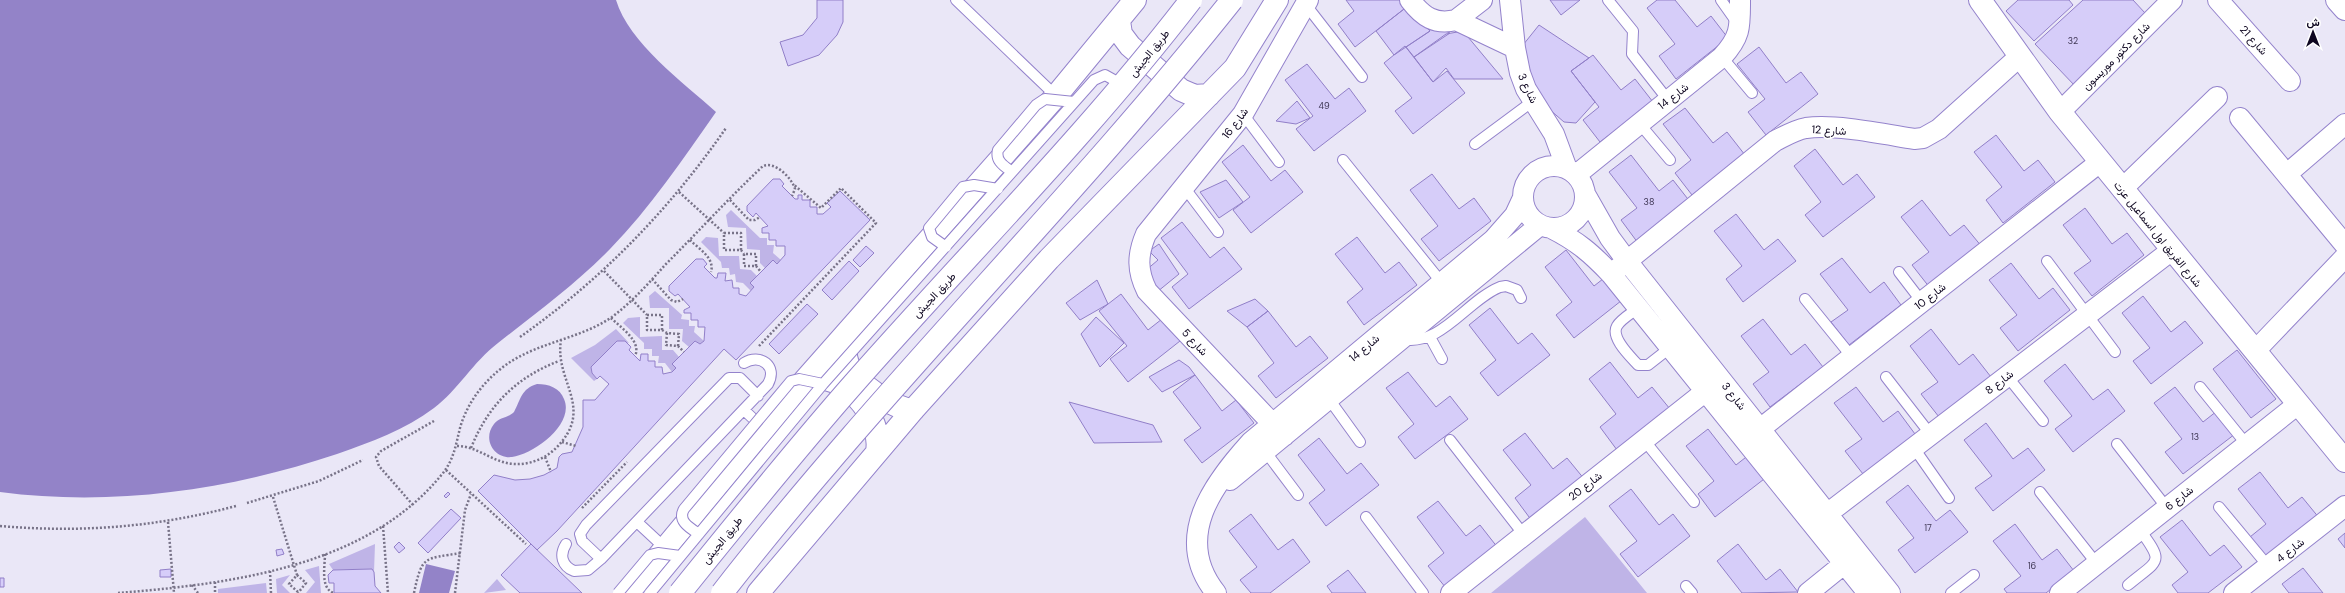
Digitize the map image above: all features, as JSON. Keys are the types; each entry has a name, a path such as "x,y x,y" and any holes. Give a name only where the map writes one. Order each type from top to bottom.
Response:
{"main road":[{"path":"814,382 847,335 1065,99 1135,0"},
{"name":"طريق الجيش","path":"680,593 760,493 851,386 1021,201 1123,85 1192,0"},
{"path":"722,593 846,441 1034,233 1232,0"},
{"path":"758,593 913,410 1049,259 1235,68 1277,0"},
{"name":"شارع الفريق اول اسماعيل عزت","path":"1980,0 2019,57 2060,112 2345,461"},
{"path":"2337,0 2345,9"},
{"path":"1119,21 1121,34 1130,46 1181,90 1195,96 1210,95"},
{"path":"847,335 845,352 854,374 888,402 902,408 913,410"},
{"path":"628,593 673,552 764,429 818,378 832,380 849,390 875,424 878,438 877,452"}],"street":[{"path":"1410,0 1421,14 1429,19 1447,22 1456,20 1482,0"},
{"name":"شارع 3","path":"1510,0 1515,48 1520,73 1533,101 1554,134 1571,172"},
{"name":"شارع 14","path":"1571,172 1668,100 1722,57 1733,45 1740,27 1740,0"},
{"name":"شارع دكتور موريسون","path":"2060,112 2172,0"},
{"name":"شارع 21","path":"2218,0 2290,81"},
{"name":"شارع 16","path":"1146,234 1243,114 1307,3"},
{"path":"1456,20 1515,48"},
{"name":"شارع 12","path":"1611,274 1775,141 1789,133 1805,128 1821,127 1914,139 1923,138 1938,129 2019,57"},
{"path":"2122,189 2217,97"},
{"path":"2240,118 2345,245"},
{"path":"2287,174 2345,124"},
{"name":"شارع 10","path":"1760,429 2100,162"},
{"path":"1556,166 1571,172 1582,184 1585,194 1584,205 1579,215 1572,222 1562,227 1546,226 1531,219 1525,210 1522,200 1523,189 1528,179 1536,171 1546,167 1556,166"},
{"name":"شارع 3","path":"1585,194 1603,228 1713,385 1852,558 1890,593"},
{"name":"شارع 14","path":"1207,499 1265,451 1278,430 1505,228 1515,215 1522,200"},
{"name":"شارع 3","path":"1546,226 1572,239 1591,253 1611,274 1671,348 1760,429 1827,514 1852,558 1868,593"},
{"name":"شارع 14","path":"1216,593 1205,575 1197,540 1199,520 1207,499 1227,468 1251,442 1278,430 1329,399 1402,339 1546,226"},
{"name":"شارع 5","path":"1146,234 1140,248 1138,263 1140,277 1147,291 1278,430"},
{"name":"شارع 8","path":"1827,514 2172,250"},
{"path":"2254,350 2345,257"},
{"name":"شارع 20","path":"1451,593 1713,385"},
{"name":"شارع 6","path":"2060,593 2298,404"},
{"name":"شارع 4","path":"2234,593 2345,506"},
{"path":"1808,593 1852,558"}],"lane":[{"path":"956,0 1065,99"},
{"path":"1608,0 1634,31 1631,49 1634,58 1668,100"},
{"path":"1721,0 1740,27"},
{"path":"1307,3 1362,77"},
{"path":"1722,57 1752,93"},
{"path":"650,593 673,552 699,534 814,382 946,247 1012,172 1065,99 1100,76 1108,76 1123,85"},
{"path":"1012,172 997,159 998,150 1036,105 1044,99 1065,99"},
{"path":"1475,144 1533,101"},
{"path":"1243,114 1279,162"},
{"path":"1639,122 1670,160"},
{"path":"1343,160 1442,283"},
{"path":"946,247 932,238 929,228 960,189 970,185 998,188"},
{"path":"1184,187 1218,232"},
{"path":"2047,261 2115,352"},
{"path":"1899,272 1922,302"},
{"path":"1402,339 1411,341 1430,337 1494,290 1506,286 1517,290 1521,298"},
{"path":"1806,299 1852,357"},
{"path":"1638,308 1617,325 1615,332 1617,339 1638,365 1648,364 1671,348"},
{"path":"1430,337 1442,359"},
{"path":"566,544 562,553 564,562 574,571 588,570 601,559 758,396 771,380 771,369 768,364 759,358 753,358 744,363"},
{"path":"2007,376 2043,422"},
{"path":"1886,377 1931,435"},
{"path":"601,559 582,541 580,534 586,525 729,378 740,378 758,396"},
{"path":"699,534 684,523 682,516 684,509 791,381 799,379 814,382"},
{"path":"2200,386 2247,445"},
{"path":"1329,399 1360,442"},
{"path":"744,410 764,429"},
{"path":"1450,440 1524,535"},
{"path":"1644,440 1694,502"},
{"path":"2117,444 2167,508"},
{"path":"1914,448 1949,498"},
{"path":"1265,451 1298,495"},
{"path":"2040,492 2097,564"},
{"path":"2219,507 2268,566"},
{"path":"1366,517 1423,593"},
{"path":"637,522 673,552"},
{"path":"2128,585 2153,564 2156,558 2156,552 2140,530"},
{"path":"618,593 652,554 673,552"},
{"path":"1951,593 1974,575"}],"path":[{"path":"520,337 555,312 604,271 643,232 679,192 726,128"},
{"path":"118,593 174,588 215,582 294,565 325,554 383,526 413,505 446,470 457,446 468,408 490,378 522,355 588,331 611,318 632,300 709,220 766,165 775,166 820,208 841,188 876,224 759,347"},
{"path":"792,196 795,189 793,184"},
{"path":"679,192 724,233 741,233 741,250 744,254 744,266 756,266"},
{"path":"730,200 749,220 755,220 760,217"},
{"path":"724,233 724,250 741,250"},
{"path":"690,240 709,259 712,266 711,272"},
{"path":"744,254 756,254 756,266 761,272"},
{"path":"604,271 647,315 662,315 662,330"},
{"path":"652,279 671,300 677,302 683,299"},
{"path":"647,315 647,330 662,330 667,333 679,334 678,346"},
{"path":"611,318 635,342 637,349 634,356"},
{"path":"667,333 666,345 678,346 684,352"},
{"path":"457,446 471,448 493,459 514,464 530,463 545,457 562,442 572,423 573,401 559,361 561,340"},
{"path":"471,448 483,422 500,399 521,380 559,361"},
{"path":"413,505 379,466 376,458 381,451 434,421"},
{"path":"562,442 576,446"},
{"path":"545,457 551,472"},
{"path":"247,503 273,497 319,481 364,460"},
{"path":"585,504 604,486 622,465"},
{"path":"446,470 526,544"},
{"path":"600,482 604,486"},
{"path":"455,593 465,510 472,494"},
{"path":"273,497 297,575 306,583 298,592 289,584 297,575"},
{"path":"0,526 74,530 128,527 168,522 236,506"},
{"path":"168,522 174,593"},
{"path":"383,526 388,593"},
{"path":"414,593 420,568 425,561 433,557 461,553"},
{"path":"325,554 325,584 328,590 334,593"},
{"path":"270,571 271,593"},
{"path":"215,582 216,593"},
{"path":"192,585 198,593"}],"shaded area":[{"path":"0,0 616,0 632,31 658,61 716,112 679,165 639,217 610,249 570,286 489,351 443,401 423,416 400,429 337,454 296,467 213,486 128,496 43,496 0,492"},
{"path":"731,210 760,238 767,238 767,245 774,245 773,253 781,260 778,264 773,260 765,268 760,263 760,250 747,249 746,228 728,227 726,215"},
{"path":"706,237 718,238 719,256 739,256 740,269 751,270 757,276 750,283 754,287 751,291 743,283 736,282 735,274 730,275 729,268 722,268 721,262 701,242"},
{"path":"655,291 682,315 681,319 689,320 689,326 695,326 694,332 704,341 700,344 695,341 689,347 682,341 683,329 669,329 669,308 650,308 649,296"},
{"path":"640,317 640,337 662,336 662,350 673,350 679,357 672,364 676,368 672,372 665,363 658,363 659,356 652,356 652,349 644,349 644,343 623,323 628,318"},
{"path":"616,329 629,343 617,341 591,367 592,373 597,379 594,381 571,358 595,345"},
{"path":"537,384 554,387 560,392 564,399 566,409 564,418 558,428 550,436 531,450 521,455 512,457 500,455 495,451 490,442 489,436 494,424 514,412 525,392"},
{"path":"1585,517 1647,593 1491,593"},
{"path":"375,544 374,572 372,569 333,570 329,564"},
{"path":"426,564 455,571 449,593 419,593"},
{"path":"319,566 321,593 306,593 315,582 305,570"},
{"path":"290,575 282,585 290,593 277,593 276,579"},
{"path":"497,579 506,590 484,593"},
{"path":"266,583 267,593 218,593 218,589"}],"building":[{"path":"817,0 843,0 843,22 837,35 819,55 788,66 780,42 803,35 817,18"},
{"path":"1346,0 1403,0 1408,6 1355,47 1338,24 1354,11"},
{"path":"1550,0 1580,0 1561,15"},
{"path":"1657,0 1675,0 1697,27 1711,16 1728,38 1676,79 1659,56 1675,44 1647,8"},
{"path":"2018,0 2069,0 2073,5 2034,41 2006,11"},
{"path":"2083,0 2133,0 2145,13 2076,87 2035,44"},
{"path":"1404,9 1416,16 1430,31 1394,55 1376,31"},
{"path":"1420,21 1450,33 1414,57 1406,47 1430,31"},
{"path":"1539,25 1589,58 1571,71 1595,102 1576,123 1564,122 1549,109 1535,89 1523,45"},
{"path":"1463,31 1503,79 1454,79 1446,68 1433,82 1414,57 1446,34"},
{"path":"1405,46 1433,82 1447,71 1465,93 1413,134 1395,111 1412,98 1384,63"},
{"path":"1759,47 1786,83 1801,72 1818,94 1766,135 1748,112 1765,99 1737,64"},
{"path":"1593,55 1621,90 1635,79 1653,102 1600,142 1583,120 1599,107 1571,71"},
{"path":"1307,64 1335,99 1349,88 1366,111 1314,151 1296,129 1313,116 1285,80"},
{"path":"1297,101 1310,118 1296,124 1276,121"},
{"path":"1685,108 1713,143 1727,132 1745,155 1692,195 1675,173 1691,160 1663,124"},
{"path":"1996,135 2024,171 2038,160 2055,182 2003,223 1986,200 2002,187 1974,152"},
{"path":"1243,145 1271,181 1285,170 1303,192 1251,233 1233,210 1250,197 1222,162"},
{"path":"1815,149 1843,185 1857,174 1875,197 1823,237 1805,215 1821,202 1794,166"},
{"path":"1631,155 1659,191 1673,180 1691,203 1638,243 1621,220 1637,208 1609,172"},
{"path":"1432,174 1459,209 1474,198 1491,221 1439,261 1421,239 1438,226 1410,190"},
{"path":"773,179 780,179 784,184 782,186 795,199 798,199 798,195 802,195 802,200 810,200 810,207 817,207 817,214 823,214 831,207 827,203 840,191 870,220 736,360 724,349 557,531 537,550 478,491 494,475 515,480 530,479 544,475 557,468 559,457 562,454 572,452 583,427 583,400 595,400 609,384 600,376 597,379 592,373 591,367 617,341 625,341 631,347 629,350 640,361 641,354 648,354 648,361 655,361 655,367 662,367 663,374 672,372 676,368 672,364 695,341 700,344 704,341 705,327 698,327 698,320 691,320 691,313 684,313 684,310 690,307 678,294 675,296 669,291 669,286 696,259 703,259 707,264 704,267 715,278 717,278 718,273 726,273 725,281 732,280 733,288 739,288 739,294 746,296 754,287 750,283 773,260 777,264 785,255 785,246 776,246 776,240 769,240 769,233 762,233 762,228 768,226 756,213 753,217 747,211 747,206"},
{"path":"1226,180 1243,202 1219,218 1200,192"},
{"path":"1922,200 1950,236 1964,225 1982,247 1930,288 1912,265 1929,252 1901,217"},
{"path":"2085,208 2112,244 2127,233 2144,255 2092,296 2074,273 2091,261 2063,225"},
{"path":"1736,214 1764,250 1778,239 1796,261 1743,302 1726,279 1742,266 1714,231"},
{"path":"1182,222 1210,258 1224,247 1242,269 1189,309 1172,287 1188,274 1161,238"},
{"path":"1357,237 1385,273 1399,262 1417,285 1364,325 1347,302 1363,289 1335,254"},
{"path":"1159,244 1179,274 1157,292 1145,271 1158,260 1149,251"},
{"path":"866,246 874,253 860,267 853,260"},
{"path":"1566,250 1594,286 1608,275 1626,297 1574,338 1556,315 1572,302 1545,267"},
{"path":"1842,258 1870,293 1884,282 1901,305 1849,345 1831,322 1848,310 1820,274"},
{"path":"849,261 859,271 832,300 822,290"},
{"path":"2011,263 2039,299 2053,288 2070,310 2018,351 2000,328 2017,315 1989,280"},
{"path":"1097,280 1108,304 1080,320 1066,303"},
{"path":"1121,294 1148,330 1162,319 1180,341 1128,382 1110,359 1127,346 1099,311"},
{"path":"2143,296 2171,332 2185,321 2203,343 2151,384 2133,361 2150,348 2122,313"},
{"path":"1255,299 1268,311 1247,327 1227,311"},
{"path":"807,304 818,314 779,354 769,344"},
{"path":"1490,308 1518,344 1532,333 1550,355 1498,396 1480,373 1496,360 1469,325"},
{"path":"1268,311 1296,347 1310,336 1328,358 1276,398 1258,376 1274,363 1247,327"},
{"path":"1096,317 1124,343 1100,367 1081,334"},
{"path":"1763,319 1791,355 1805,344 1823,367 1770,407 1753,384 1769,372 1741,336"},
{"path":"1931,329 1959,365 1973,354 1991,377 1939,417 1921,394 1938,382 1910,346"},
{"path":"2237,350 2276,399 2251,418 2213,369"},
{"path":"1179,360 1189,367 1195,375 1162,392 1149,377"},
{"path":"1610,362 1638,398 1652,387 1670,409 1617,450 1600,427 1616,414 1589,379"},
{"path":"2065,364 2093,400 2108,389 2125,411 2073,452 2055,429 2072,416 2044,381"},
{"path":"1408,372 1436,407 1450,396 1468,419 1415,459 1398,437 1414,424 1386,388"},
{"path":"1195,375 1222,411 1236,400 1254,423 1202,463 1184,440 1201,428 1173,392"},
{"path":"1856,387 1883,422 1898,411 1915,434 1863,474 1845,451 1862,439 1834,403"},
{"path":"2175,387 2203,422 2217,411 2235,434 2183,474 2165,452 2182,439 2154,403"},
{"path":"1069,402 1153,425 1162,442 1094,443"},
{"path":"1986,423 2013,459 2028,448 2045,470 1993,511 1975,488 1992,476 1964,440"},
{"path":"1708,429 1736,465 1750,454 1768,476 1715,517 1698,494 1714,481 1686,446"},
{"path":"1525,433 1553,469 1567,458 1585,480 1532,521 1515,498 1531,485 1503,450"},
{"path":"1319,438 1347,474 1361,463 1379,485 1326,526 1309,503 1325,490 1298,455"},
{"path":"2260,472 2288,508 2302,497 2320,519 2267,560 2250,537 2266,524 2238,489"},
{"path":"1908,485 1936,521 1950,510 1968,532 1915,573 1898,550 1914,538 1886,502"},
{"path":"1631,489 1659,525 1673,514 1690,536 1638,577 1620,554 1637,541 1609,506"},
{"path":"448,492 450,494 446,498 444,496"},
{"path":"1438,501 1466,536 1480,525 1498,548 1446,588 1428,566 1444,553 1417,517"},
{"path":"451,509 461,518 428,553 418,543"},
{"path":"1251,514 1278,550 1293,539 1310,562 1270,593 1251,593 1240,580 1257,567 1229,531"},
{"path":"2182,520 2210,556 2224,545 2242,567 2208,593 2178,593 2172,585 2188,572 2160,537"},
{"path":"2015,524 2042,560 2057,549 2074,571 2046,593 2007,593 2004,589 2021,576 1993,541"},
{"path":"2345,533 2345,548 2338,539"},
{"path":"399,542 405,548 399,553 394,547"},
{"path":"531,544 582,593 520,593 501,575"},
{"path":"1738,544 1766,580 1780,569 1798,592 1742,593 1717,561"},
{"path":"282,549 284,554 277,556 276,550"},
{"path":"2303,568 2323,593 2289,593 2282,584"},
{"path":"171,569 171,577 160,577 160,570"},
{"path":"372,569 374,572 375,586 381,593 334,593 334,583 329,583 328,575 333,570"},
{"path":"1348,570 1366,593 1332,593 1327,586"},
{"path":"0,578 4,578 4,587 0,587"}]}
